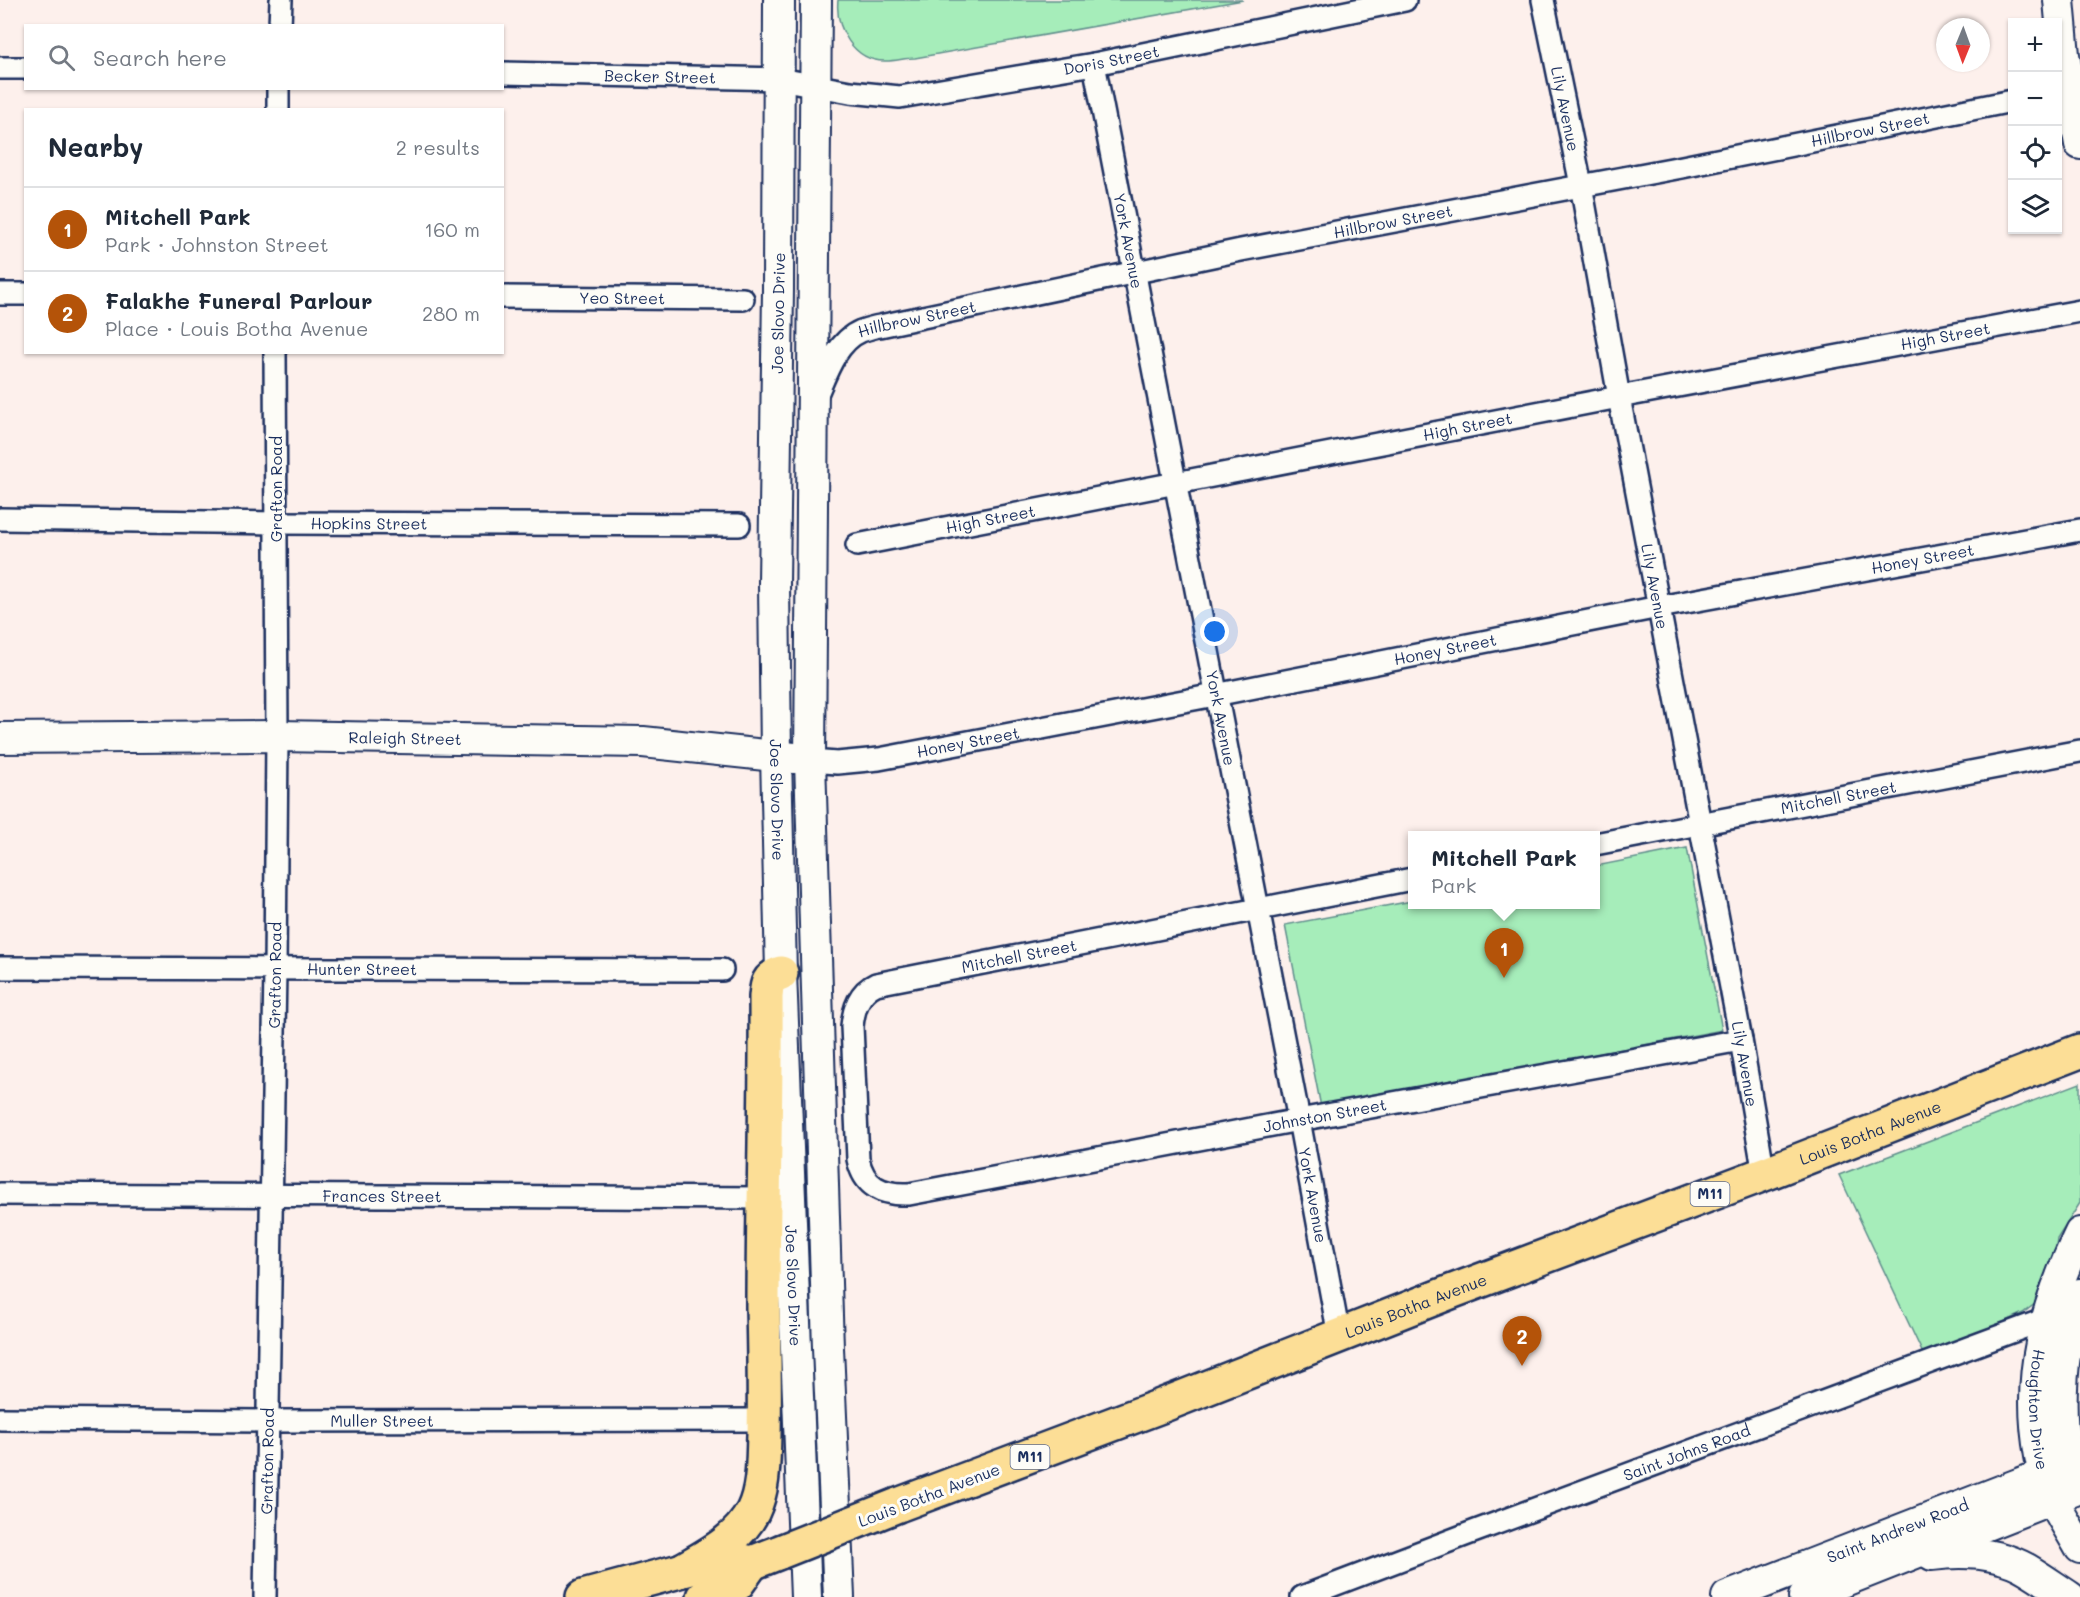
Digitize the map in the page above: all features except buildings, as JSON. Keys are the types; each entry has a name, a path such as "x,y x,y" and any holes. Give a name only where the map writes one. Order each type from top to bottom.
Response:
{"main road":[{"name":"Joe Slovo Drive","path":"779,0 774,583 776,755 781,973 806,1597"},
{"name":"Joe Slovo Drive","path":"816,0 810,761 828,1348 839,1597"},
{"path":"2059,0 2069,89 2080,144"},
{"name":"Raleigh Street","path":"0,738 277,736 643,742 776,755 810,761"},
{"path":"684,1569 726,1544 738,1531 752,1512 763,1467 766,997 767,983 771,977 781,973"},
{"name":"Louis Botha Avenue","path":"583,1597 728,1558 766,1557 2080,1051"},
{"name":"Houghton Drive","path":"2080,1233 2058,1283 2066,1310 2067,1345 2063,1388 2065,1483 2080,1548"},
{"name":"Saint Andrew Road","path":"1804,1597 1880,1568 2065,1483"},
{"name":"Saint Andrew Road","path":"1727,1597 2065,1483"},
{"path":"1880,1568 1929,1555 1961,1552 1984,1554 2026,1568 2070,1597"},
{"name":"Louis Botha Avenue","path":"704,1597 737,1584 766,1557"}],"street":[{"path":"280,0 280,24"},
{"name":"Doris Street","path":"815,86 900,97 1094,64 1405,0"},
{"name":"Lily Avenue","path":"1543,0 1581,185 1764,1174"},
{"name":"York Avenue","path":"1094,64 1136,272 1339,1336"},
{"path":"0,68 24,68"},
{"name":"Becker Street","path":"504,74 780,78 815,86"},
{"path":"278,90 278,108"},
{"name":"Hillbrow Street","path":"813,402 828,368 840,349 849,338 859,332 1136,272 2008,102"},
{"path":"0,294 24,294"},
{"name":"Yeo Street","path":"504,297 743,299"},
{"name":"High Street","path":"857,545 1619,397 2080,311"},
{"name":"Grafton Road","path":"265,1597 273,1195 277,736 275,354"},
{"name":"Hopkins Street","path":"0,519 739,525"},
{"name":"Honey Street","path":"810,761 837,763 879,759 1659,607 2080,530"},
{"name":"Mitchell Street","path":"1600,843 2080,751"},
{"name":"Mitchell Street","path":"909,1194 894,1195 873,1186 865,1179 858,1159 852,1026 856,1004 870,987 1408,880"},
{"name":"Hunter Street","path":"0,968 722,970"},
{"name":"Johnston Street","path":"909,1194 1741,1040"},
{"name":"Frances Street","path":"0,1194 764,1198"},
{"name":"Saint Johns Road","path":"1302,1597 2066,1310"},
{"name":"Muller Street","path":"0,1419 765,1420"}],"green space":[{"path":"838,0 1243,0 915,58 886,61 875,60 856,50 843,32"},
{"path":"1687,848 1722,1030 1321,1107 1285,925 1408,902 1408,909 1600,909 1600,865"},
{"path":"2080,1083 2080,1203 2057,1239 2053,1271 2036,1303 2023,1313 1925,1358 1839,1175"}],"place":[{"name":"Mitchell Park","path":"1504,978"},
{"name":"Falakhe Funeral Parlour","path":"1522,1366"}]}
